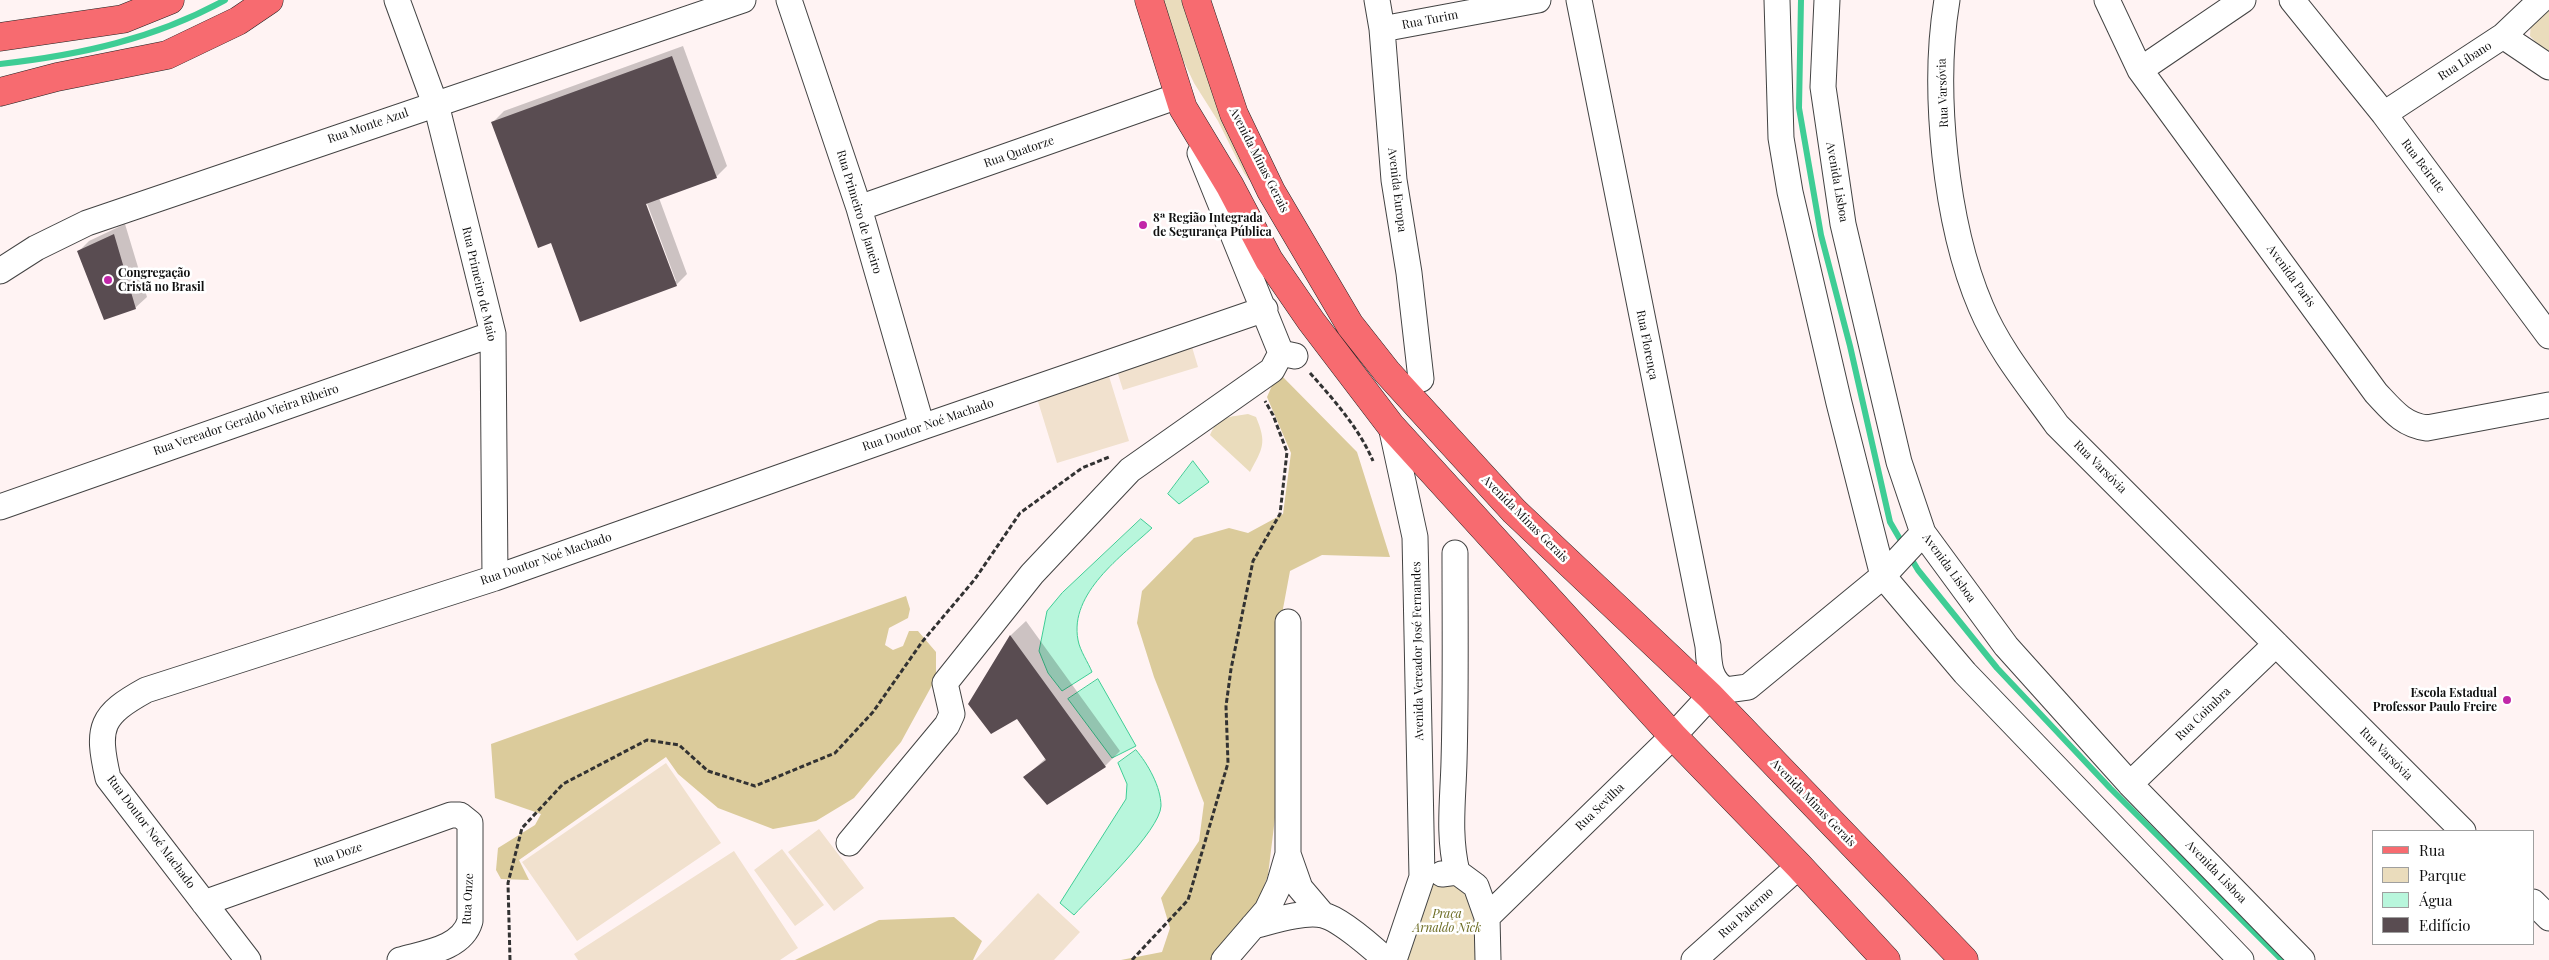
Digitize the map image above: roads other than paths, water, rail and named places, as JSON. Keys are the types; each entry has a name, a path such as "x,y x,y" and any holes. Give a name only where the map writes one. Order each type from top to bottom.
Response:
{"main road":[{"path":"0,37 123,19 170,0"},
{"path":"0,92 57,77 167,55 238,21 270,0"},
{"path":"1149,0 1181,102 1230,186 1269,260 1311,321 1391,426 1673,736 1799,866 1886,960"},
{"name":"Avenida Minas Gerais","path":"1196,0 1234,114 1272,191 1350,325 1424,414 1514,511 1715,691 1964,960"}],"street":[{"name":"Rua Primeiro de Maio","path":"396,0 434,104 493,334 496,578"},
{"name":"Rua Monte Azul","path":"0,271 36,248 87,223 743,0"},
{"name":"Rua Primeiro de Janeiro","path":"789,0 860,208 922,427"},
{"name":"Avenida Europa","path":"1377,0 1382,29 1394,180 1409,273 1421,379"},
{"name":"Rua Turim","path":"1382,29 1538,0"},
{"name":"Rua Florença","path":"1578,0 1708,646 1715,691"},
{"path":"1777,0 1780,138 1790,192 1839,403 1883,576 1965,673 2241,960"},
{"name":"Avenida Lisboa","path":"1827,0 1823,87 1843,224 1899,462 1923,533 2006,646 2130,784 2302,960"},
{"name":"Rua Varsóvia","path":"1947,0 1942,30 1940,77 1948,189 1965,262 1981,308 2014,366 2057,425 2462,830"},
{"name":"Avenida Paris","path":"2107,0 2140,70 2376,393 2401,419 2409,424 2427,428 2548,408"},
{"path":"2140,70 2243,0"},
{"name":"Rua Beirute","path":"2292,0 2384,114 2549,336"},
{"name":"Rua Líbano","path":"2384,114 2503,36 2541,0"},
{"path":"2503,36 2549,67"},
{"name":"Rua Quatorze","path":"860,208 1181,102"},
{"path":"849,843 947,725 952,714 945,682 1032,574 1130,470 1276,366 1265,309 1204,164 1181,102"},
{"name":"Rua Doutor Noé Machado","path":"248,960 108,778 102,755 107,718 119,705 146,690 496,578 922,427 1265,309"},
{"name":"Rua Vereador Geraldo Vieira Ribeiro","path":"0,507 493,334"},
{"name":"Avenida Vereador José Fernandes","path":"1391,426 1415,536 1422,877 1394,960"},
{"path":"1715,691 1748,687 1883,576 1923,533"},
{"path":"1455,554 1452,850 1457,872 1476,886 1487,917 1488,960"},
{"path":"1224,960 1267,910 1279,885 1288,854 1288,622"},
{"name":"Rua Coimbra","path":"2130,784 2276,644"},
{"name":"Rua Sevilha","path":"1487,917 1673,736 1715,691"},
{"name":"Rua Doze","path":"204,903 451,815 460,815 470,823"},
{"name":"Rua Onze","path":"400,960 450,945 467,930 470,921 470,823"},
{"path":"1288,854 1300,888 1323,915 1360,936 1386,960"},
{"name":"Rua Palermo","path":"1694,960 1799,866"},
{"path":"1422,877 1457,872"},
{"path":"2534,903 2549,918"},
{"path":"1254,926 1286,918 1323,915"}],"water":[{"path":"1193,461 1209,482 1179,504 1168,494"},
{"path":"1141,519 1152,528 1100,577 1082,607 1077,623 1078,640 1092,672 1062,691 1048,673 1039,651 1047,611 1062,593"},
{"path":"1098,679 1136,746 1112,758 1068,699"},
{"path":"1136,750 1149,769 1159,791 1161,806 1158,817 1138,846 1074,915 1060,903 1126,799 1127,784 1118,763"}],"waterway":[{"path":"0,64 59,56 116,43 171,25 225,0"},
{"path":"1801,0 1799,108 1821,235 1850,346 1890,522 1904,546"},
{"path":"1909,555 1918,570 1997,668 2110,788 2282,960"}],"place":[{"name":"8ª Região Integrada de Segurança Pública","path":"1143,225"},
{"name":"Congregação Cristã no Brasil","path":"108,280"},
{"name":"Escola Estadual Professor Paulo Freire","path":"2507,700"}],"park label":[{"name":"Praça Arnaldo Nick","path":"1447,921"}]}
